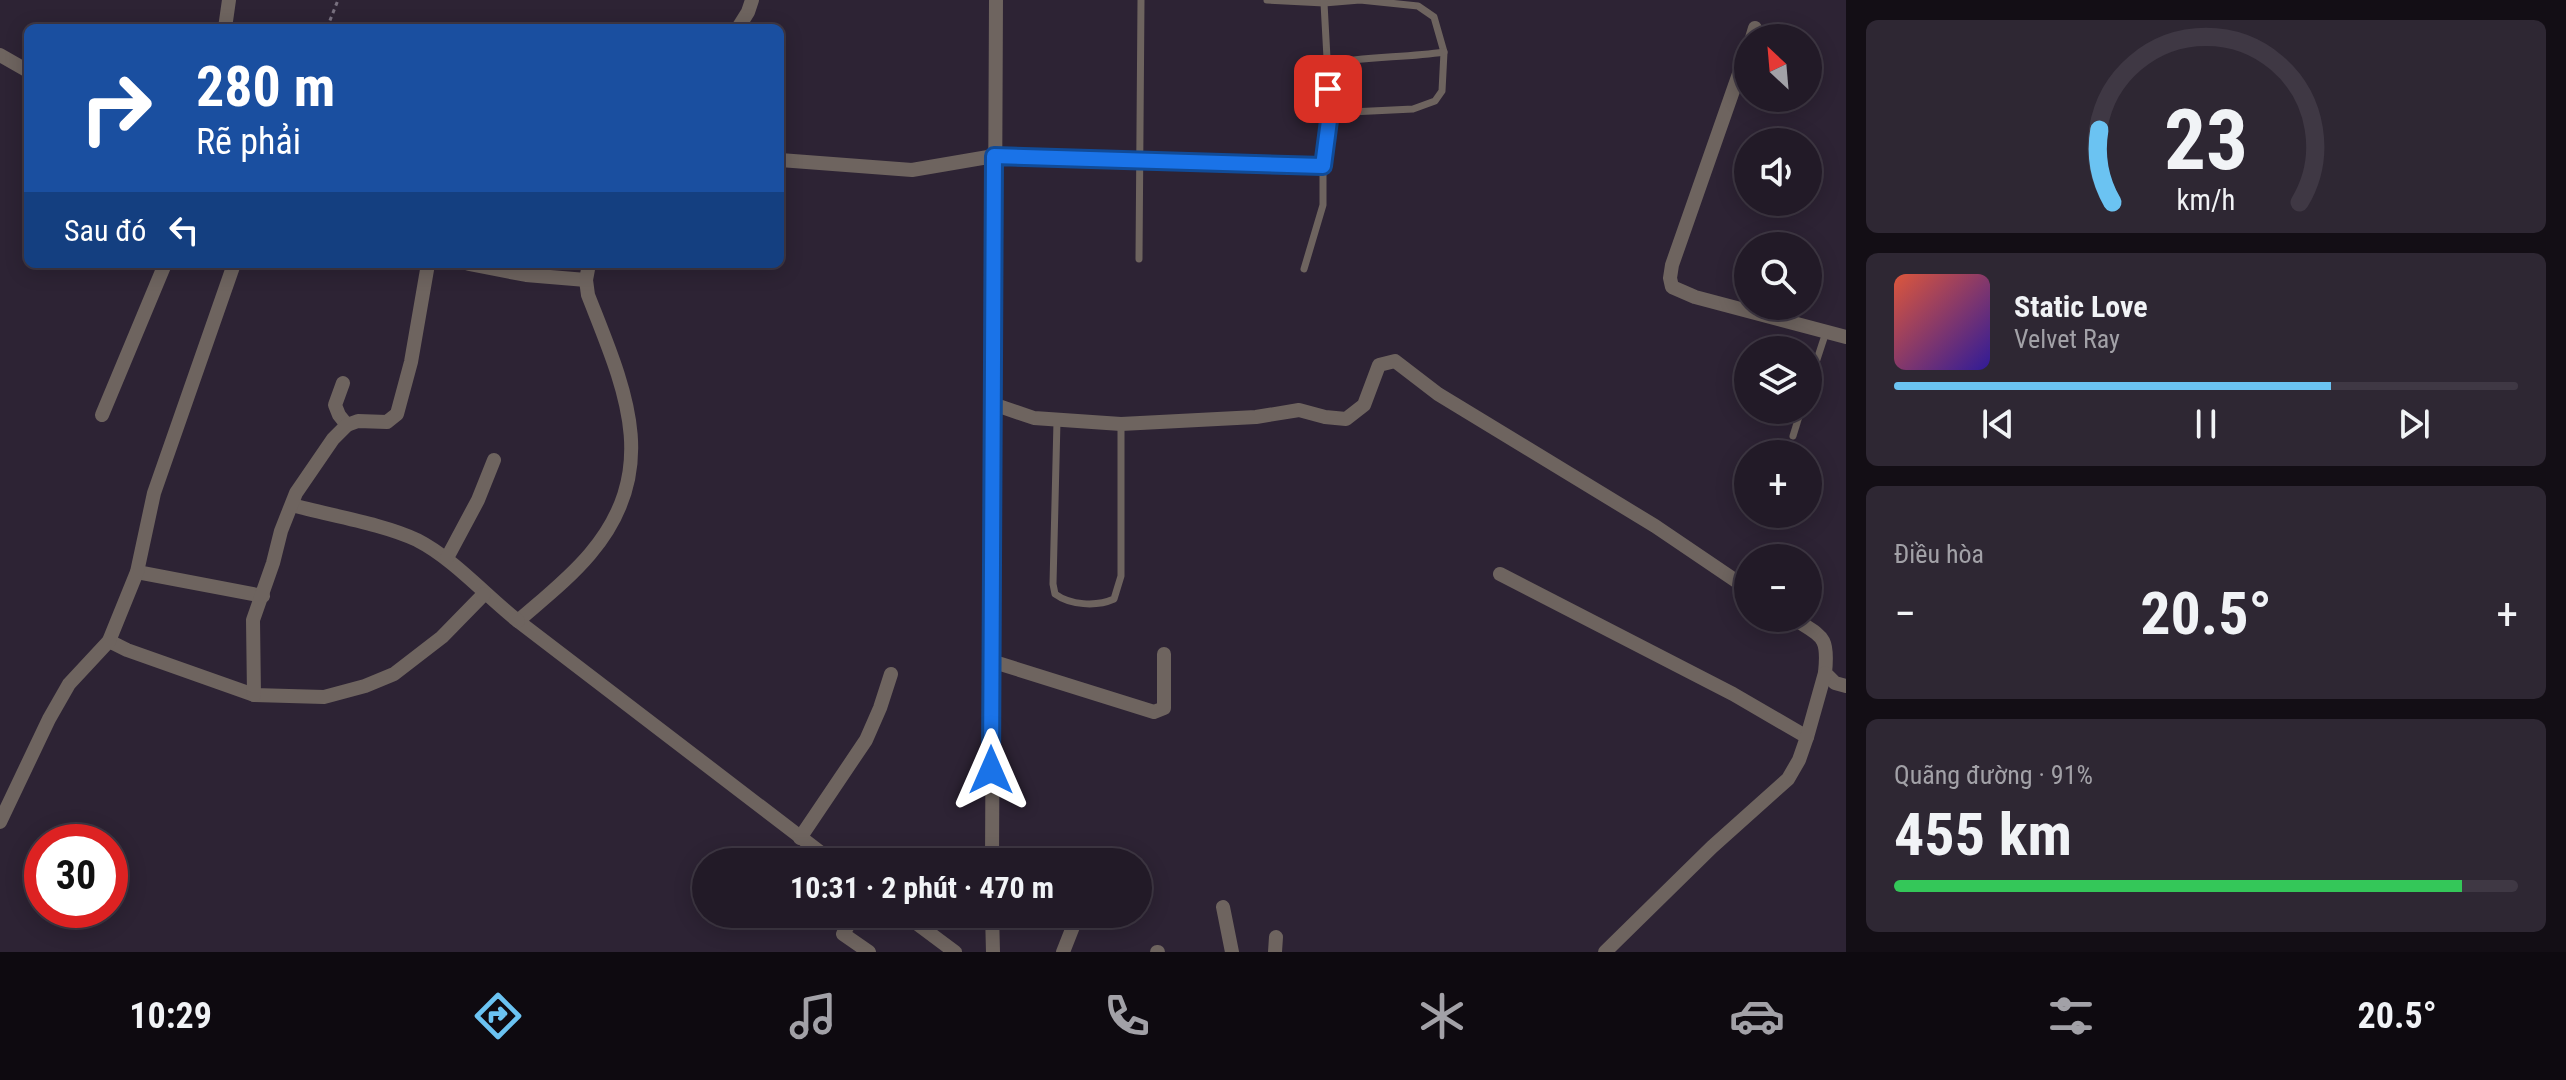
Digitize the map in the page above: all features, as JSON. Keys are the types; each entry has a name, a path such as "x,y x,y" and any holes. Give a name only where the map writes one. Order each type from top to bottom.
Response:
{"street":[{"path":"226,24 229,0"},
{"path":"740,24 752,0"},
{"path":"992,848 996,0"},
{"path":"0,55 24,69"},
{"path":"1734,88 1672,265 1672,287 1695,297 1846,337"},
{"path":"784,160 912,170 994,156"},
{"path":"102,415 163,268"},
{"path":"0,822 69,684 109,641 137,572 154,493 233,268"},
{"path":"254,695 253,620 296,493 333,439 347,425 358,421 387,422 397,414 411,362 427,268"},
{"path":"490,268 526,275 586,280"},
{"path":"518,621 588,557 606,533 618,514 631,462 632,437 624,389 588,295 588,268"},
{"path":"993,404 1034,418 1121,424 1256,417 1299,410 1346,419 1364,405 1379,365 1395,361 1438,394 1655,526 1734,580"},
{"path":"343,383 335,405 347,425"},
{"path":"447,558 478,500 494,460"},
{"path":"292,505 393,531 447,558 518,621 814,848"},
{"path":"137,572 263,596"},
{"path":"1500,574 1733,694 1807,737"},
{"path":"109,641 254,695 324,697 394,674 442,637 484,594"},
{"path":"1605,952 1712,847 1788,779 1799,760 1825,673 1826,644 1814,632"},
{"path":"991,661 1154,712 1164,708 1166,699 1164,654"},
{"path":"1825,673 1835,683 1846,686"},
{"path":"800,838 866,740 891,674"},
{"path":"1223,907 1232,952"},
{"path":"847,928 843,934 869,952"},
{"path":"923,928 955,952"},
{"path":"992,928 993,952"},
{"path":"1063,952 1072,928"}],"lane":[{"path":"1139,259 1141,0"},
{"path":"1267,0 1324,3 1360,0 1418,6 1434,17 1444,52 1442,91 1435,101 1413,109 1330,113"},
{"path":"1304,269 1323,205 1323,166 1330,113 1324,3"},
{"path":"1327,64 1361,57 1418,56 1444,52"},
{"path":"994,156 1323,166"},
{"path":"1822,344 1826,332"},
{"path":"1057,421 1055,594 1070,602 1095,604 1114,599 1121,576 1121,424"},
{"path":"1793,436 1797,424"}],"path":[{"path":"329,24 338,0"}],"route":[{"path":"991,770 994,156 1323,166 1330,113 1328,89"}]}
